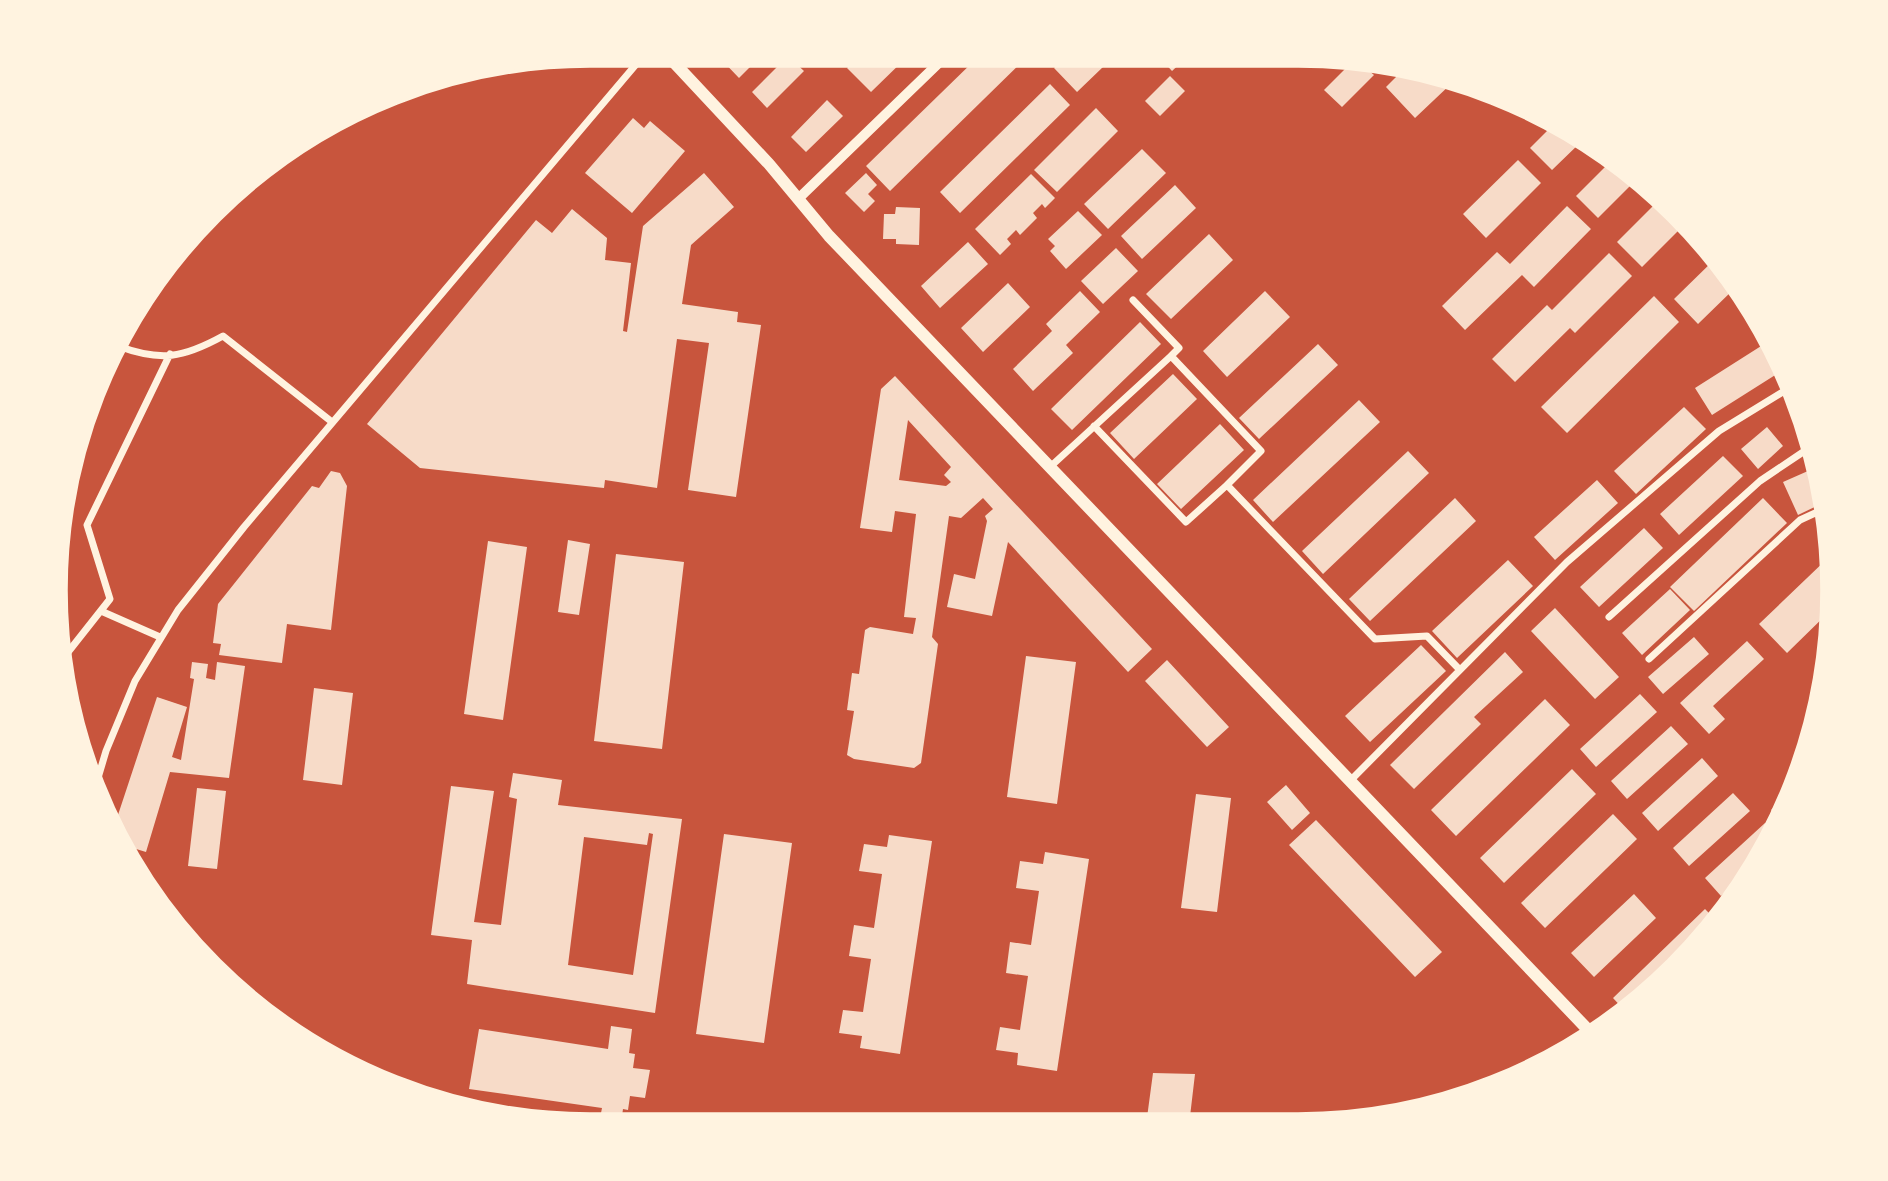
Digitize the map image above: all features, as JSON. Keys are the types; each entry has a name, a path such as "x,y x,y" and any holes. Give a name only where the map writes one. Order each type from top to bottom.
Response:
{"main road":[{"path":"677,66 829,236 1586,1028"}],"street":[{"path":"100,774 120,715 160,637 201,580 635,66"},
{"path":"798,199 936,66"},
{"path":"1050,467 1179,348 1133,300"},
{"path":"126,349 149,357 170,355 196,351 223,336 332,422"},
{"path":"70,650 110,599 86,525 170,355"},
{"path":"1094,426 1186,522 1227,485 1261,451 1171,356"},
{"path":"1350,781 1567,562 1719,431 1783,392"},
{"path":"1609,617 1760,481 1803,452"},
{"path":"1227,485 1375,639 1427,636 1460,670"},
{"path":"1649,659 1800,520 1815,513"},
{"path":"101,611 160,637"}],"building":[{"path":"728,66 751,66 739,78"},
{"path":"778,66 799,66 804,71 767,108 752,92"},
{"path":"849,66 898,66 871,92 847,68"},
{"path":"969,66 1018,66 890,191 866,166"},
{"path":"1056,66 1103,67 1077,92 1054,68"},
{"path":"1345,69 1370,72 1374,75 1342,107 1324,90"},
{"path":"1170,76 1185,91 1160,116 1145,101"},
{"path":"1397,76 1447,88 1415,118 1386,87"},
{"path":"1050,84 1070,105 960,213 940,192"},
{"path":"827,100 843,116 806,152 791,137"},
{"path":"1096,108 1118,131 1057,192 1034,170"},
{"path":"633,118 644,128 650,121 685,151 632,213 585,173"},
{"path":"1547,131 1576,147 1552,170 1530,148"},
{"path":"1142,149 1166,173 1108,229 1084,204"},
{"path":"1518,160 1541,183 1486,238 1463,214"},
{"path":"1605,167 1630,186 1598,218 1576,196"},
{"path":"704,173 734,207 691,245 682,304 738,312 737,322 761,325 736,497 688,490 709,343 677,339 657,488 605,480 604,488 420,468 367,424 536,220 552,233 572,209 607,238 605,260 631,263 623,331 627,332 643,226"},
{"path":"866,173 877,185 868,194 875,201 864,212 845,193"},
{"path":"1031,174 1055,198 1045,208 1042,204 1033,213 1037,218 1020,235 1016,230 1007,239 1011,244 1000,255 975,229"},
{"path":"1175,185 1196,208 1142,259 1121,236"},
{"path":"1567,206 1591,229 1534,287 1522,275 1465,330 1442,306 1497,252 1510,264"},
{"path":"1653,206 1678,231 1642,267 1617,242"},
{"path":"896,207 920,208 919,245 896,244 896,239 883,239 884,214 895,214"},
{"path":"1078,211 1102,235 1066,269 1050,251 1055,246 1048,239"},
{"path":"1209,234 1233,260 1171,319 1146,294"},
{"path":"968,242 988,264 940,308 921,286"},
{"path":"1116,248 1138,271 1103,304 1081,281"},
{"path":"1609,253 1632,276 1575,333 1570,328 1515,382 1492,359 1547,305 1552,310"},
{"path":"1708,266 1729,294 1698,324 1674,299"},
{"path":"1008,283 1030,307 983,352 961,328"},
{"path":"1080,291 1100,312 1066,345 1073,353 1033,391 1013,369 1052,331 1046,324"},
{"path":"1265,291 1290,317 1227,377 1203,351"},
{"path":"1654,296 1679,322 1567,433 1541,407"},
{"path":"1140,322 1161,344 1072,430 1051,409"},
{"path":"1318,344 1338,365 1259,439 1239,418"},
{"path":"1760,347 1775,375 1712,415 1695,388"},
{"path":"1173,374 1197,399 1134,459 1110,433"},
{"path":"895,376 1152,649 1128,672 1008,542 992,616 947,607 954,574 975,579 987,521 985,516 993,509 983,498 961,518 949,516 932,637 938,644 921,763 914,768 854,759 847,755 854,711 847,710 852,673 859,674 865,630 870,627 913,634 916,618 904,617 916,514 895,511 892,532 860,528 881,389","holes":["908,420 951,467 944,475 951,482 946,486 899,480"]},
{"path":"1359,400 1380,422 1273,522 1253,500"},
{"path":"1684,407 1706,429 1636,494 1614,471"},
{"path":"1220,424 1244,450 1181,509 1157,484"},
{"path":"1767,427 1783,446 1758,469 1741,449"},
{"path":"1408,451 1429,473 1323,574 1302,551"},
{"path":"1723,456 1743,476 1679,535 1660,514"},
{"path":"331,471 340,473 347,486 331,630 287,624 282,663 219,655 221,644 213,643 218,604 312,486 319,488"},
{"path":"1807,471 1814,507 1798,515 1783,482"},
{"path":"1597,480 1618,503 1555,560 1534,537"},
{"path":"1455,498 1476,521 1370,621 1349,599"},
{"path":"1763,498 1787,523 1694,611 1670,587"},
{"path":"1644,528 1663,548 1599,607 1580,587"},
{"path":"568,540 590,544 579,615 558,612"},
{"path":"488,541 527,547 503,720 464,714"},
{"path":"616,554 684,562 662,749 594,741"},
{"path":"1508,560 1533,586 1457,658 1432,631"},
{"path":"1821,565 1820,620 1787,653 1759,624"},
{"path":"1670,589 1690,610 1642,655 1622,633"},
{"path":"1555,608 1619,677 1595,699 1531,631"},
{"path":"1694,637 1709,654 1663,694 1648,677"},
{"path":"1747,641 1764,659 1713,706 1725,719 1709,734 1680,703"},
{"path":"1421,645 1446,671 1370,742 1345,716"},
{"path":"1505,652 1523,672 1474,717 1481,724 1414,789 1390,765"},
{"path":"1026,656 1076,662 1057,804 1007,797"},
{"path":"1167,660 1229,727 1207,747 1145,681"},
{"path":"192,662 208,664 206,678 215,680 217,662 245,666 229,778 170,772 146,852 135,849 118,815 157,697 187,707 172,757 181,760 194,679 190,678"},
{"path":"314,688 353,693 342,785 303,780"},
{"path":"1640,694 1657,712 1596,767 1580,749"},
{"path":"1545,699 1570,725 1456,836 1431,810"},
{"path":"1671,726 1688,744 1627,799 1611,781"},
{"path":"1702,758 1718,776 1658,831 1642,813"},
{"path":"1572,769 1596,794 1504,883 1480,858"},
{"path":"513,773 562,780 558,805 682,819 655,1013 467,984 472,940 431,935 451,786 494,791 474,922 501,925 517,799 509,797","holes":["649,833 653,834 633,975 568,965 584,837 647,845"]},
{"path":"1286,785 1310,813 1292,830 1267,802"},
{"path":"197,788 226,791 217,869 188,866"},
{"path":"1733,793 1750,811 1689,866 1673,848"},
{"path":"1196,794 1231,798 1217,912 1181,908"},
{"path":"1613,814 1637,839 1545,928 1521,903"},
{"path":"1316,820 1442,952 1415,977 1289,845"},
{"path":"1766,824 1733,882 1721,896 1705,878"},
{"path":"724,834 792,843 764,1043 696,1034"},
{"path":"889,835 932,841 900,1054 860,1048 862,1036 839,1033 843,1010 863,1012 871,959 849,956 854,925 874,928 882,874 859,871 864,844 887,847"},
{"path":"1045,852 1089,859 1057,1071 1017,1065 1018,1053 996,1050 1000,1027 1020,1030 1028,976 1006,973 1010,942 1031,945 1039,891 1016,888 1020,861 1043,864"},
{"path":"1634,894 1656,918 1594,977 1571,953"},
{"path":"1705,909 1709,913 1668,961 1643,984 1619,1004 1613,998"},
{"path":"611,1026 632,1029 629,1053 635,1054 633,1068 650,1070 645,1098 630,1096 628,1110 623,1109 622,1114 601,1114 602,1108 469,1089 479,1029 608,1049"},
{"path":"1153,1073 1195,1074 1190,1114 1147,1114"}]}
